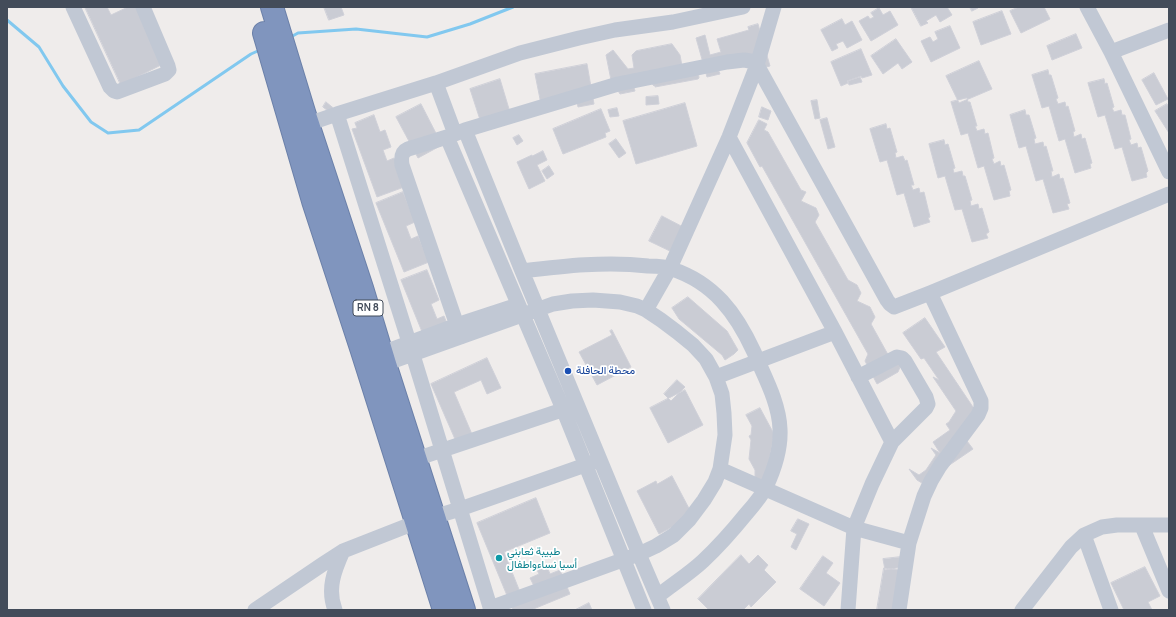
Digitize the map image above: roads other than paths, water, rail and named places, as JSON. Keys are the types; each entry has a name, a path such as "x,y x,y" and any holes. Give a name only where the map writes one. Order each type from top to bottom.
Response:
{"highway":[{"name":"RN 8","path":"257,7 313,201 362,351 426,519 464,610"},
{"name":"RN 8","path":"272,7 308,124 416,459 444,610"}],"street":[{"path":"73,7 110,87 117,92 165,74 169,70 143,7"},
{"path":"308,124 436,83 520,53 615,30 673,22 743,7"},
{"path":"646,310 670,268 729,137 757,65 774,7"},
{"path":"1087,7 1111,52 1168,168"},
{"path":"1111,52 1169,30"},
{"path":"459,331 402,165 401,159 404,150 618,84 728,62 744,60 750,61 757,65 890,304 894,307 1169,194"},
{"path":"436,83 521,310 624,560 642,609"},
{"path":"337,114 411,348 490,609 624,560 656,546 674,535 689,520 715,482 720,469 725,435 722,394 716,377 706,359 693,345 667,324 646,310 637,306 620,302 593,300 553,304 538,310 521,310 459,331 411,348 383,358"},
{"path":"456,133 522,271 663,610"},
{"path":"729,137 835,332 892,442"},
{"path":"522,271 593,264 630,264 670,268 688,275 702,283 713,292 734,316 750,343 773,396 778,413 780,444 765,488 736,526 717,547 702,562 658,596"},
{"path":"899,610 909,544 924,496 931,480 943,461 982,408 981,401 930,293"},
{"path":"716,377 835,332"},
{"path":"848,610 854,528 872,484 892,442 926,408 928,404 926,397 905,360 900,357 897,357 858,377"},
{"path":"416,459 562,409 578,405"},
{"path":"255,610 343,551 426,519 460,509 600,460"},
{"path":"720,469 854,528 909,544"},
{"path":"1022,610 1071,547 1084,534 1102,527 1117,525 1169,525"},
{"path":"1142,526 1169,591"},
{"path":"1084,534 1111,610"},
{"path":"335,610 332,603 331,583 343,551"}],"waterway":[{"path":"289,38 298,33 356,29 427,37 470,24 513,7"},
{"path":"7,20 39,47 63,86 91,122 108,133 139,130 251,54 260,50"}],"place":[{"name":"محطة الحافلة","path":"568,371"},
{"name":"طبيبة ثعابني أسيا نساءواطفال","path":"499,558"}]}
